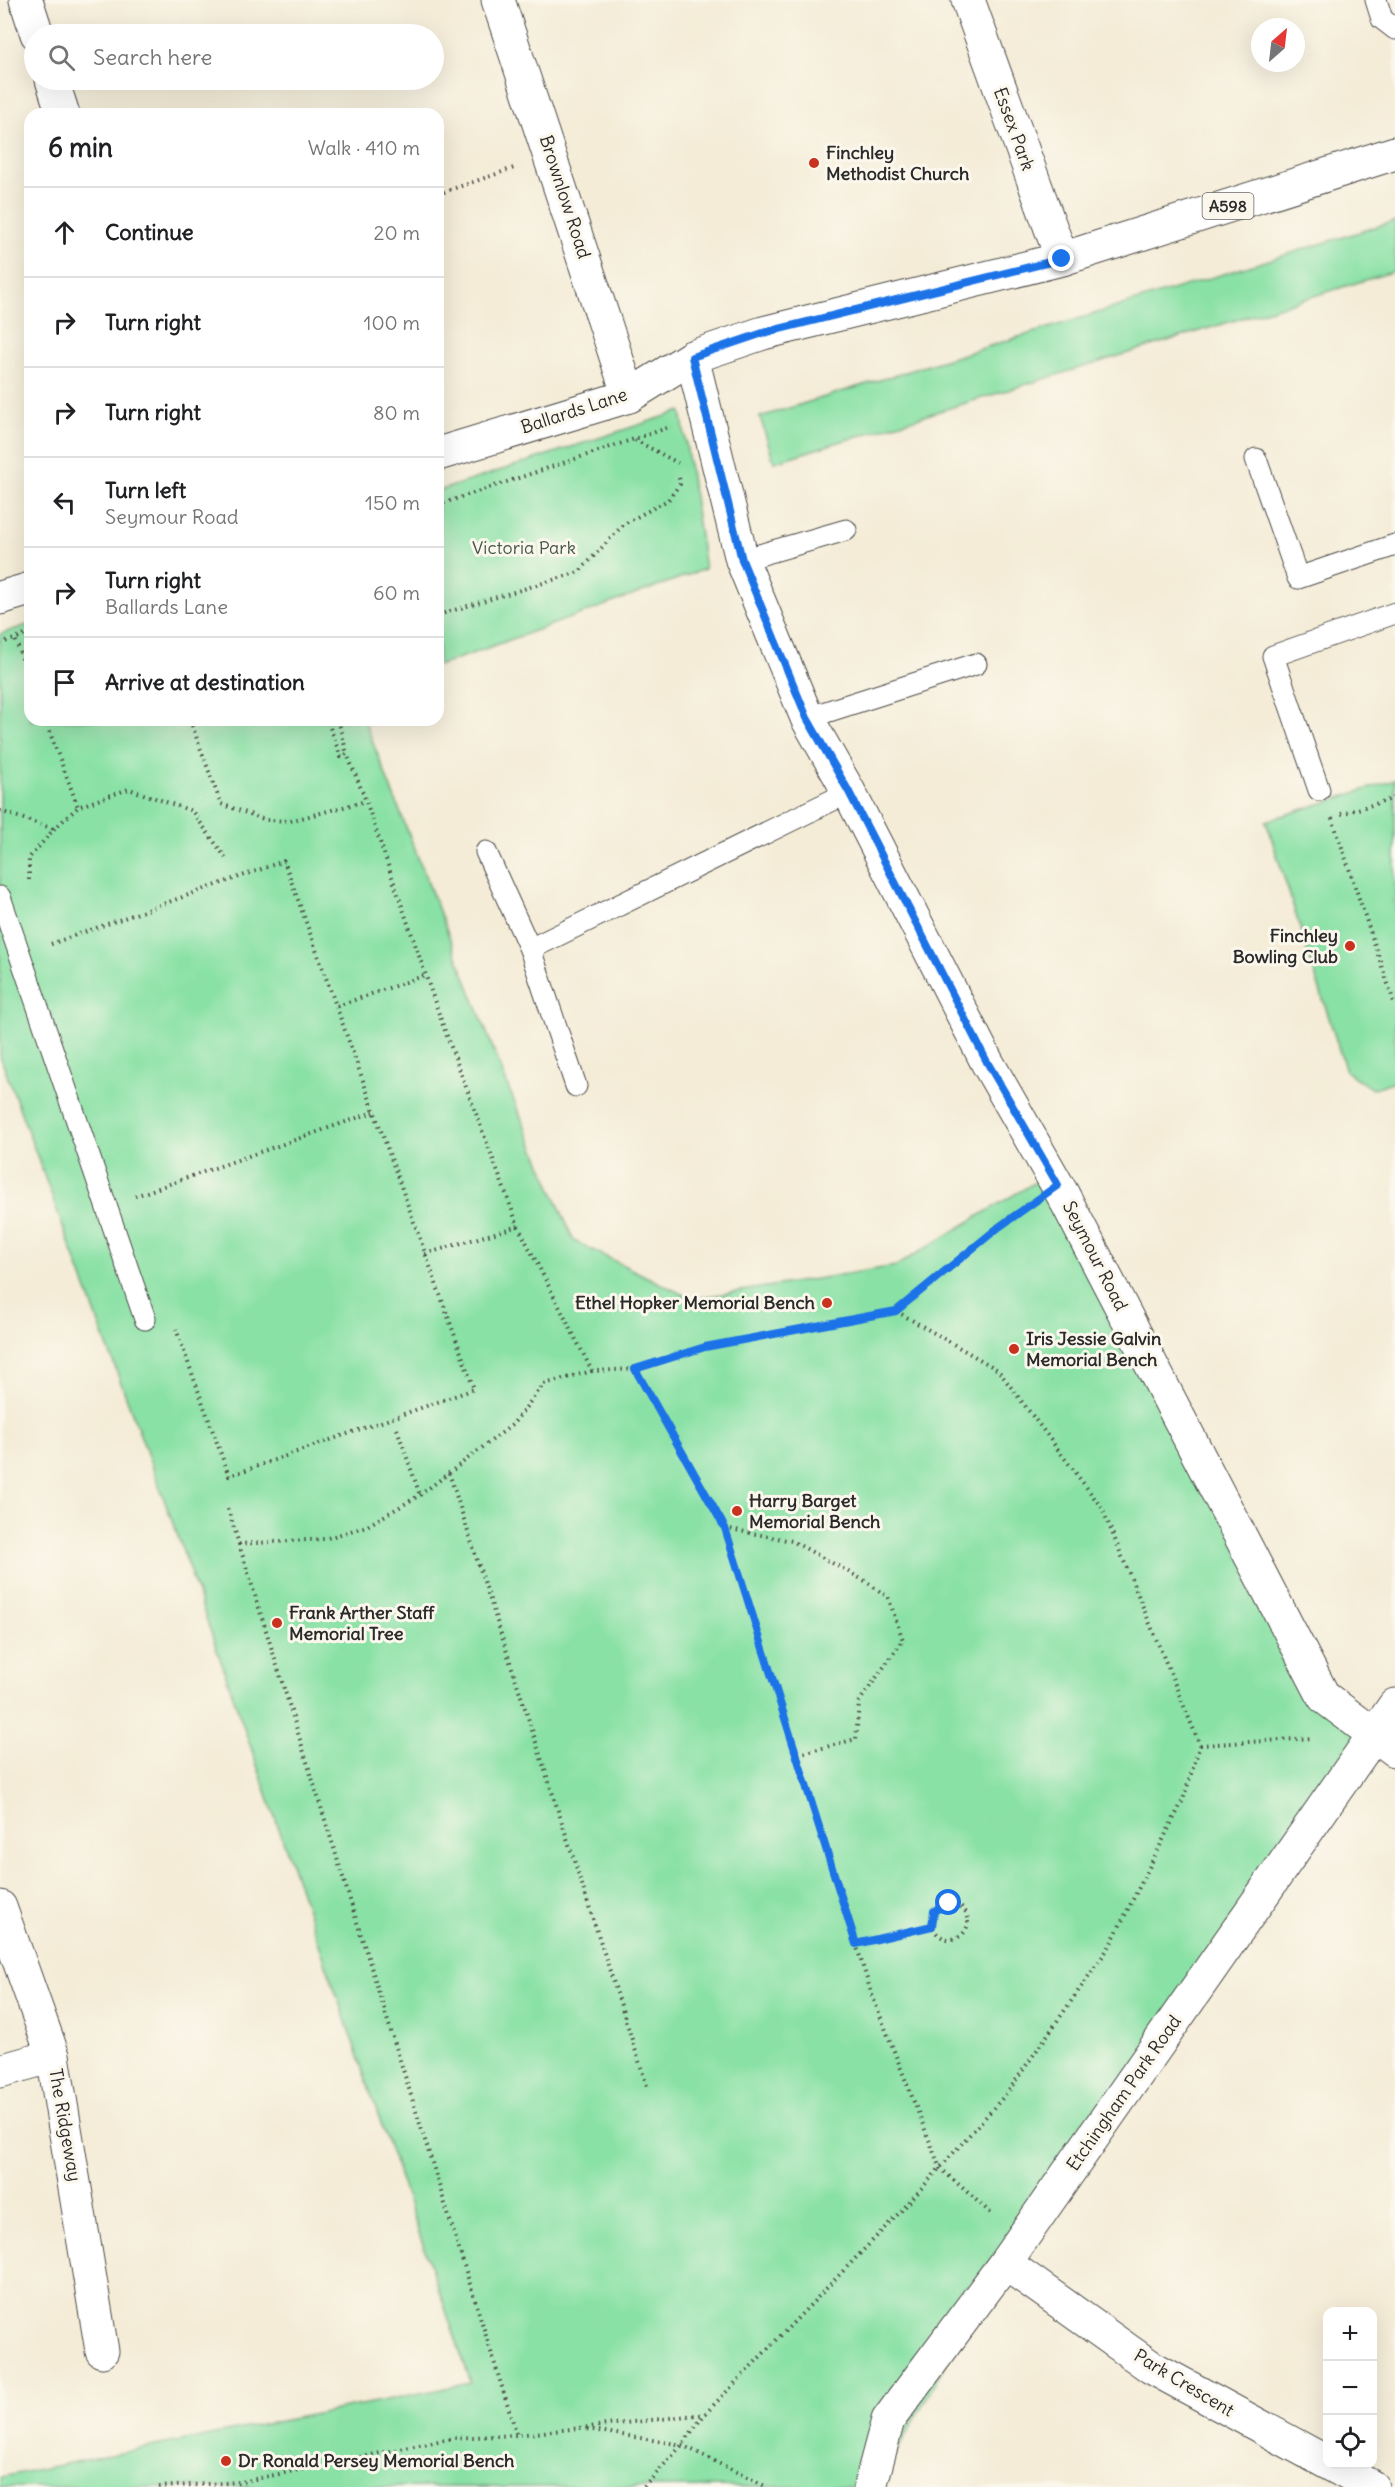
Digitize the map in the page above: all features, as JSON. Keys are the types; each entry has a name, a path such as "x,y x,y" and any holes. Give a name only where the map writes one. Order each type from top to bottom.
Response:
{"street":[{"path":"26,0 34,24"},
{"name":"Brownlow Road","path":"498,0 629,396"},
{"name":"Essex Park","path":"968,0 1062,259"},
{"path":"55,90 61,108"},
{"name":"Ballards Lane","path":"444,452 629,396 692,357 763,333 1062,259 1395,153"},
{"name":"Seymour Road","path":"692,357 742,560 807,718 849,792 987,1062 1058,1185 1324,1697 1384,1742"},
{"path":"0,598 24,591"},
{"name":"Etchingham Park Road","path":"870,2487 888,2420 1384,1742 1395,1705"},
{"name":"The Ridgeway","path":"0,1907 54,2056 102,2350"},
{"path":"0,2071 54,2056"},
{"name":"Park Crescent","path":"1013,2252 1151,2367 1352,2479 1372,2487"}],"lane":[{"path":"1376,0 1382,19 1395,29"},
{"path":"1256,459 1298,578 1395,545"},
{"path":"742,560 846,530"},
{"path":"1319,790 1274,656 1395,613"},
{"path":"807,718 976,664"},
{"path":"530,949 849,792"},
{"path":"486,852 530,949 576,1086"},
{"path":"0,897 145,1319"}],"path":[{"path":"444,192 551,156"},
{"path":"444,503 673,426 674,435"},
{"path":"634,439 678,463"},
{"path":"444,613 579,572 624,524 668,500 680,484 676,454"},
{"path":"0,643 24,635"},
{"path":"15,639 24,664"},
{"path":"47,726 78,807"},
{"path":"192,726 221,804 266,820 290,821 366,801"},
{"path":"329,726 341,757 347,754"},
{"path":"340,726 347,754 366,801 426,975 518,1226 592,1371"},
{"path":"29,890 28,858 54,829 78,807 129,789 192,811 228,861"},
{"path":"1395,798 1332,817 1395,1005"},
{"path":"0,811 54,829"},
{"path":"50,944 284,861 474,1389 229,1476 172,1321"},
{"path":"337,1006 426,975"},
{"path":"129,1199 374,1112"},
{"path":"239,1544 324,1539 368,1526 420,1496 512,1425 544,1384 592,1371 635,1369 705,1347 896,1311 999,1227 1058,1185"},
{"path":"425,1254 518,1226"},
{"path":"644,2487 682,2445 705,2414 940,2168 1008,2093 1109,1947 1183,1800 1200,1745 1101,1508 998,1370 896,1311"},
{"path":"635,1369 725,1528 872,1995 940,2168 1013,2252"},
{"path":"397,1429 420,1496"},
{"path":"449,1473 648,2089"},
{"path":"228,1509 517,2435"},
{"path":"725,1528 792,1541 865,1581 888,1597 903,1640 859,1702 856,1739 796,1755"},
{"path":"1200,1745 1384,1742"},
{"path":"944,1904 956,1904 965,1910 968,1916 967,1928 959,1938 941,1938 932,1926 934,1911 944,1904"},
{"path":"856,1944 932,1926"},
{"path":"159,2487 241,2482 453,2438 517,2435 705,2414"},
{"path":"583,2428 682,2445 767,2487"}],"green space":[{"path":"1395,221 1395,271 774,462 760,417"},
{"name":"Victoria Park","path":"681,411 705,569 444,664 444,489"},
{"path":"24,626 24,726 366,726 509,1089 574,1241 692,1299 896,1266 1052,1172 1326,1701 1370,1734 1008,2255 876,2487 0,2487 0,2477 471,2383 178,1537 0,1056 0,634"},
{"name":"Finchley Bowling Club","path":"1395,780 1395,1081 1372,1089 1346,1071 1266,821"}],"place":[{"name":"Finchley Methodist Church","path":"814,163"},
{"name":"Finchley Bowling Club","path":"1350,946"},
{"name":"Ethel Hopker Memorial Bench","path":"827,1303"},
{"name":"Iris Jessie Galvin Memorial Bench","path":"1014,1349"},
{"name":"Harry Barget Memorial Bench","path":"737,1511"},
{"name":"Frank Arther Staff Memorial Tree","path":"277,1623"},
{"name":"Dr Ronald Persey Memorial Bench","path":"226,2461"}],"route":[{"path":"949,1903 934,1911 932,1926 856,1944 725,1528 635,1369 705,1347 896,1311 999,1227 1058,1185 987,1062 849,792 807,718 742,560 692,357 763,333 1062,259"}]}
